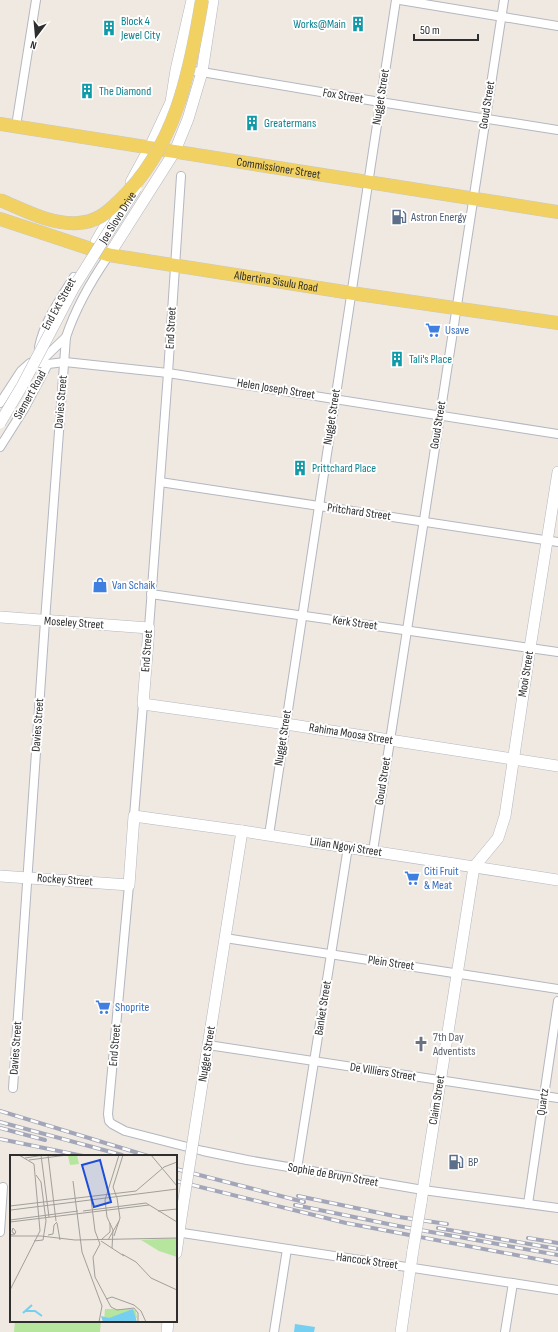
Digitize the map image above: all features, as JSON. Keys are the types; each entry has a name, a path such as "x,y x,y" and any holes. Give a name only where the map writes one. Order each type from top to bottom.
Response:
{"main road":[{"name":"Joe Slovo Drive","path":"152,153 163,144 179,105 195,43 202,0"},
{"name":"Commissioner Street","path":"0,124 152,153 174,151 558,212"},
{"path":"0,200 56,221 69,223 91,221 101,217 124,196 152,153"},
{"name":"Albertina Sisulu Road","path":"0,219 109,255 351,293 558,323"}],"street":[{"path":"16,126 36,0"},
{"path":"92,249 152,153 171,102 176,70 192,0"},
{"path":"109,255 174,151 188,119 202,72 213,0"},
{"name":"Nugget Street","path":"269,835 396,0"},
{"path":"400,0 558,26"},
{"name":"Goud Street","path":"373,851 504,0"},
{"name":"Fox Street","path":"176,70 202,72 558,130"},
{"name":"Joe Slovo Drive","path":"0,423 22,386 74,287 152,153"},
{"name":"End Street","path":"112,1124 109,1122 108,1114 129,884 152,594 180,176"},
{"name":"End Ext Street","path":"41,363 41,338 50,317 56,305 92,249"},
{"name":"Joe Slovo Drive","path":"64,362 66,338 72,319 93,279 109,255"},
{"path":"41,363 66,338"},
{"name":"Siemert Road","path":"0,403 25,367 30,363 64,362"},
{"name":"Helen Joseph Street","path":"64,362 168,373 558,434"},
{"name":"Davies Street","path":"13,1088 64,362"},
{"name":"Siemert Road","path":"0,447 24,409 41,363"},
{"name":"Mooi Street","path":"474,867 498,838 506,816 530,648 553,541 558,472"},
{"name":"Pritchard Street","path":"160,482 553,541"},
{"name":"Kerk Street","path":"152,594 558,652"},
{"name":"Moseley Street","path":"0,617 149,628"},
{"name":"Rahima Moosa Street","path":"143,704 286,724 558,766"},
{"name":"Lilian Ngoyi Street","path":"134,816 269,835 558,880"},
{"name":"Nugget Street","path":"177,1233 181,1218 242,831"},
{"name":"Banket Street","path":"297,1169 348,847"},
{"name":"Claim Street","path":"401,1332 474,867"},
{"name":"Rockey Street","path":"0,876 129,884"},
{"name":"Plein Street","path":"225,938 558,989"},
{"name":"Quartz","path":"528,1204 558,1001"},
{"name":"De Villiers Street","path":"208,1048 314,1061 558,1098"},
{"name":"Sophie de Bruyn Street","path":"112,1124 125,1131 182,1146 297,1169 423,1190 558,1208"},
{"path":"0,1232 3,1187"},
{"name":"Hancock Street","path":"177,1233 558,1290"},
{"path":"274,1332 287,1249"},
{"path":"505,1332 513,1283"},
{"path":"167,1332 168,1322"}],"green space":[{"path":"15,1322 101,1322 100,1332 14,1332"}],"water":[{"path":"295,1324 315,1327 314,1332 294,1332"}],"railway":[{"path":"0,1111 145,1155"},
{"path":"0,1122 122,1155"},
{"path":"0,1128 45,1140"},
{"path":"0,1139 78,1155"},
{"path":"177,1169 304,1202"},
{"path":"177,1181 346,1223 558,1263"},
{"path":"298,1196 399,1217 447,1224"},
{"path":"295,1205 398,1226 558,1255"},
{"path":"438,1228 558,1249"},
{"path":"528,1238 558,1243"}],"place":[{"name":"Works@Main","path":"358,24"},
{"name":"Block 4 Jewel City","path":"109,28"},
{"name":"The Diamond","path":"87,91"},
{"name":"Greatermans","path":"252,123"},
{"name":"Astron Energy","path":"399,217"},
{"name":"Usave","path":"433,330"},
{"name":"Tali's Place","path":"397,359"},
{"name":"Prittchard Place","path":"300,468"},
{"name":"Van Schaik","path":"100,585"},
{"name":"Citi Fruit & Meat","path":"412,878"},
{"name":"Shoprite","path":"103,1007"},
{"name":"7th Day Adventists","path":"421,1044"},
{"name":"BP","path":"456,1162"}]}
